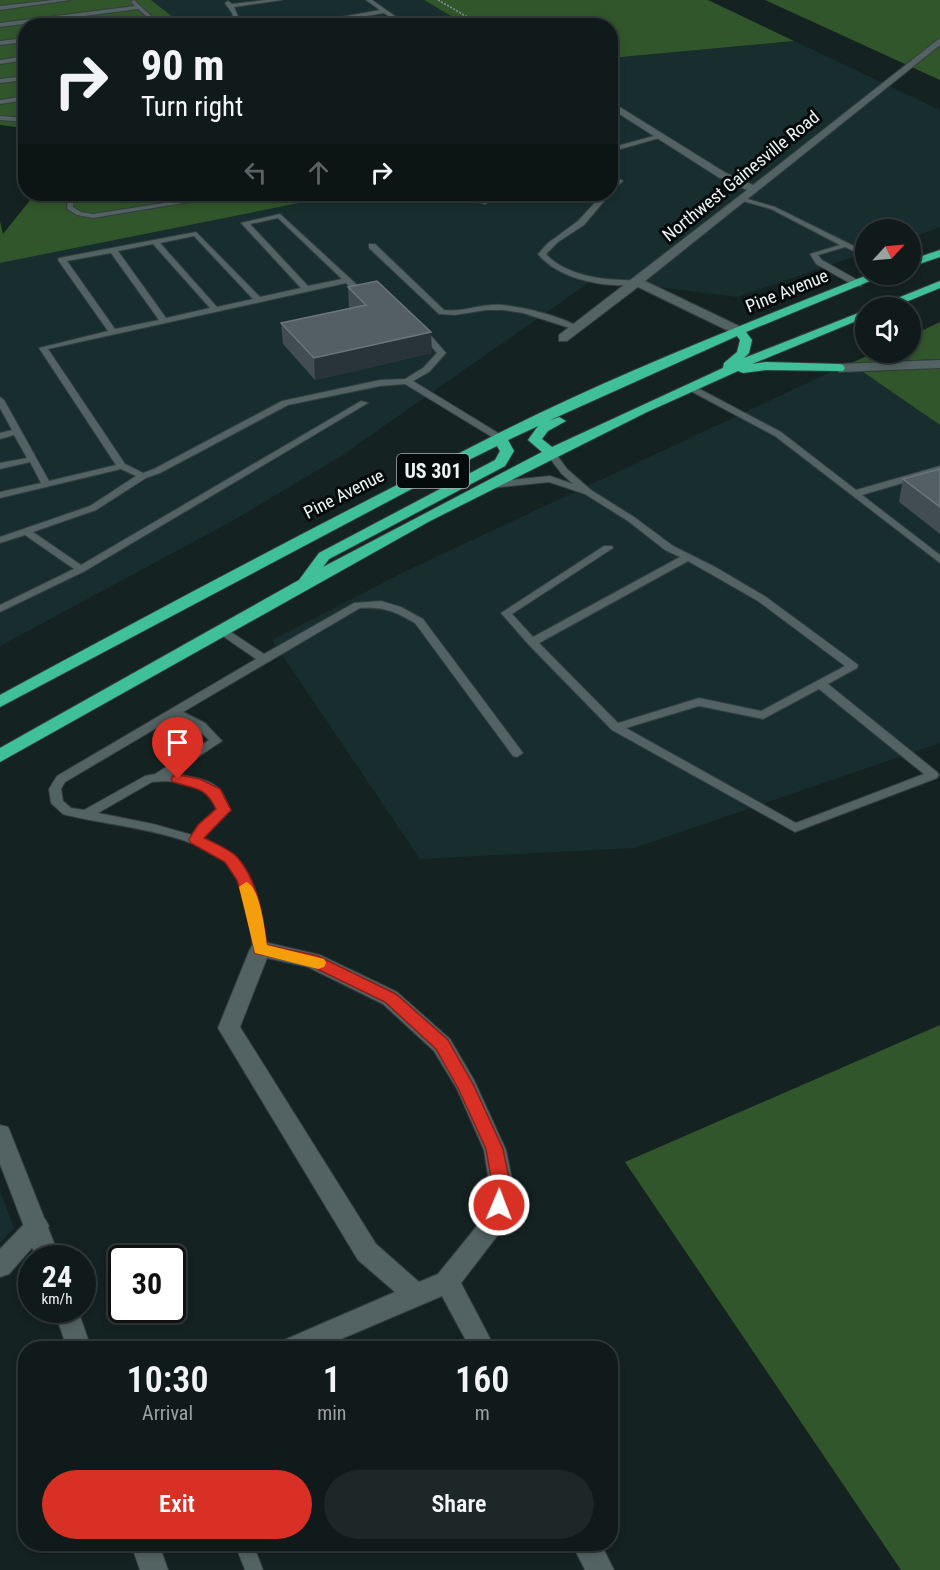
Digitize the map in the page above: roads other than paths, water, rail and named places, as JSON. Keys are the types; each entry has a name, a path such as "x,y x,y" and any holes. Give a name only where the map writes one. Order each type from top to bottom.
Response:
{"highway":[{"path":"921,260 940,253"},
{"path":"907,297 940,284"},
{"name":"Pine Avenue","path":"0,702 323,527 500,438 643,372 855,285"},
{"name":"US 301","path":"0,756 302,585 551,453 720,373 855,317"},
{"path":"720,373 743,353 746,340 739,331"},
{"path":"789,343 796,353 805,359 839,368"},
{"path":"720,373 766,366 839,368"},
{"path":"551,453 535,440 543,428 636,387 645,379 643,372"},
{"path":"302,585 324,556 500,463 507,451 500,438"}],"street":[{"name":"Northwest Gainesville Road","path":"563,338 637,282 940,41"},
{"path":"618,109 722,175 754,189"},
{"path":"637,282 739,331"},
{"path":"839,368 940,364"},
{"path":"309,1341 447,1282 496,1220 502,1189 495,1149 466,1086 442,1045 390,998 313,960 260,949 229,1028 367,1252 416,1295"},
{"path":"0,1134 43,1245"},
{"path":"0,1266 36,1226"},
{"path":"447,1282 479,1341"},
{"path":"70,1323 77,1341"},
{"path":"147,1551 154,1570"},
{"path":"590,1551 600,1570"}],"lane":[{"path":"0,8 67,0"},
{"path":"130,0 152,18"},
{"path":"225,0 231,6 236,18"},
{"path":"231,6 279,0"},
{"path":"369,0 395,18"},
{"path":"54,18 139,7"},
{"path":"343,18 385,11"},
{"path":"0,25 18,23"},
{"path":"0,43 18,41"},
{"path":"0,62 18,59"},
{"path":"0,81 18,79"},
{"path":"0,102 18,99"},
{"path":"0,118 18,119"},
{"path":"618,148 661,136"},
{"path":"741,199 773,208 855,250"},
{"path":"70,201 69,208 79,214 93,216 189,201"},
{"path":"597,201 582,223 551,243 542,254 553,264 579,274 617,284 637,282"},
{"path":"306,289 245,223 280,216 367,298 376,296"},
{"path":"113,332 62,260 196,234 258,299"},
{"path":"155,242 215,309"},
{"path":"846,245 814,254 819,262 855,282"},
{"path":"372,246 442,312 455,315 491,307 509,308 576,328"},
{"path":"113,250 164,321"},
{"path":"143,476 122,466 44,348 347,280"},
{"path":"0,540 93,508 143,476 157,471 285,403 380,382 407,381 426,370 442,353 418,328"},
{"path":"407,381 500,438"},
{"path":"690,387 778,434 940,560"},
{"path":"0,609 81,569 363,403"},
{"path":"1,405 46,483"},
{"path":"0,436 17,431"},
{"path":"551,453 564,471 588,492 631,519 669,548 762,599 853,666 763,715 699,702 616,727"},
{"path":"0,466 33,459"},
{"path":"0,495 122,466"},
{"path":"854,494 940,469"},
{"path":"485,487 550,479 588,492"},
{"path":"27,532 81,569"},
{"path":"608,548 506,613 616,727 795,828 933,775 820,684"},
{"path":"532,642 688,557"},
{"path":"260,949 253,909 244,879 231,859 196,839 67,811 57,803 55,789 61,779 358,606 381,604 397,609 418,621 518,753"},
{"path":"221,630 264,659"},
{"path":"85,815 148,779 160,776 216,741 201,726 175,712"},
{"path":"160,776 195,783 215,792 224,810 203,828 196,839"},
{"path":"247,1551 254,1570"}]}
